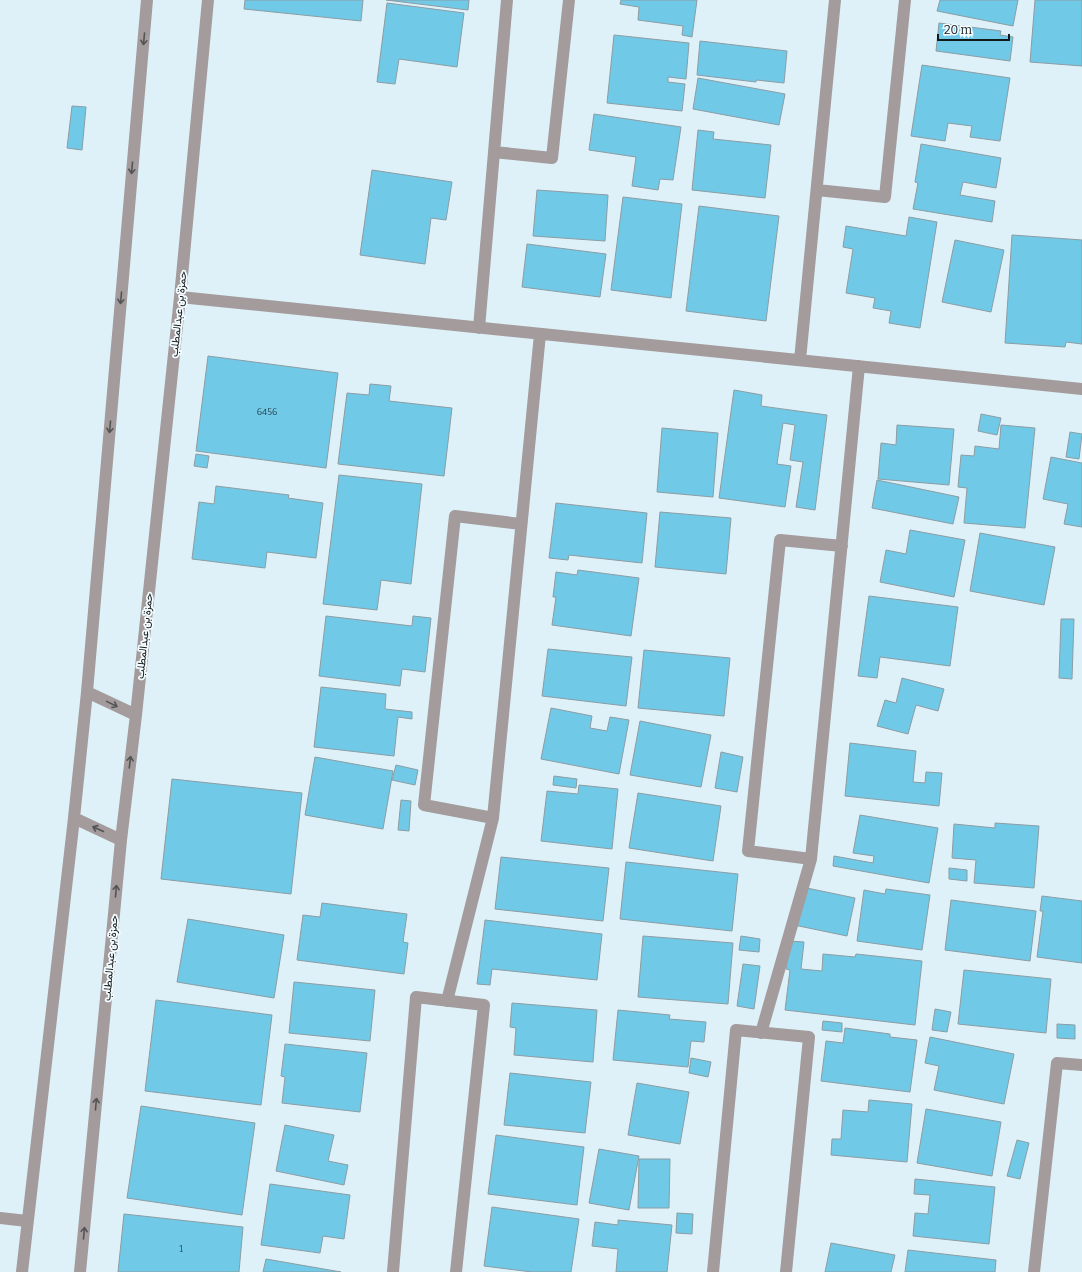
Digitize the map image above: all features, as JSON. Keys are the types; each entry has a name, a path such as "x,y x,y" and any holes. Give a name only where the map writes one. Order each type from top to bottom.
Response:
{"street":[{"path":"22,1272 87,692 147,0"},
{"name":"حمزة بن عبدالمطلب","path":"80,1272 121,840 136,715 180,297 208,0"},
{"path":"479,328 507,0"},
{"path":"494,152 552,158 569,0"},
{"path":"800,360 835,0"},
{"path":"817,190 885,197 905,0"},
{"path":"180,297 1082,389"},
{"path":"447,1001 493,818 540,334"},
{"path":"761,1032 811,859 860,366"},
{"path":"493,818 424,805 455,516 521,524"},
{"path":"811,859 748,851 780,540 842,546"},
{"path":"87,692 136,715"},
{"path":"74,818 121,840"},
{"path":"393,1272 416,997 484,1005 456,1272"},
{"path":"714,1272 736,1030 809,1037 786,1272"},
{"path":"1034,1272 1057,1063 1082,1065"},
{"path":"0,1218 27,1221"}],"building":[{"path":"245,0 363,0 361,21 244,9"},
{"path":"386,0 469,0 468,10"},
{"path":"621,0 697,0 692,37 682,35 683,26 638,20 639,7 620,4"},
{"path":"940,0 1018,0 1013,26 937,11"},
{"path":"1035,0 1082,0 1082,66 1030,62"},
{"path":"387,3 464,13 457,67 399,59 395,84 377,82"},
{"path":"939,23 1001,31 1000,35 1013,37 1010,61 936,51"},
{"path":"614,35 689,43 686,79 668,77 668,82 685,84 682,111 607,103"},
{"path":"700,41 787,51 784,83 756,80 756,82 697,75"},
{"path":"922,65 1010,78 1000,141 970,137 972,126 948,123 945,141 911,136"},
{"path":"698,78 785,94 779,125 693,109"},
{"path":"72,106 86,107 82,150 67,148"},
{"path":"594,114 681,127 673,180 660,179 658,190 632,186 636,157 589,150"},
{"path":"698,130 714,132 713,139 771,145 765,198 692,190"},
{"path":"921,144 1001,158 996,188 963,182 960,195 995,201 992,222 913,209 918,183 915,182"},
{"path":"372,170 452,182 446,220 431,218 425,264 360,255"},
{"path":"537,190 608,195 605,241 533,236"},
{"path":"623,197 682,204 671,298 611,290"},
{"path":"699,206 779,216 766,321 686,311"},
{"path":"909,217 937,222 920,328 889,323 891,311 873,308 875,298 846,293 853,249 843,247 846,226 906,236"},
{"path":"1012,235 1082,240 1082,344 1066,342 1065,347 1005,343"},
{"path":"955,240 1004,250 991,312 942,302"},
{"path":"527,244 606,254 600,297 522,287"},
{"path":"208,356 338,373 326,468 196,451"},
{"path":"370,384 391,386 389,401 452,408 444,476 338,464 347,393 369,395"},
{"path":"734,390 762,395 761,406 827,415 815,510 796,507 803,462 790,460 795,425 783,423 777,464 791,466 785,507 719,498"},
{"path":"981,414 1001,418 997,435 978,431"},
{"path":"897,425 954,429 949,485 878,479 881,443 896,445"},
{"path":"1001,425 1035,428 1025,528 964,523 967,488 958,487 961,455 974,456 975,446 999,449"},
{"path":"662,428 718,433 713,497 657,492"},
{"path":"1070,432 1082,434 1079,459 1066,457"},
{"path":"196,454 209,456 207,468 194,466"},
{"path":"1051,457 1082,463 1082,527 1064,524 1068,504 1043,499"},
{"path":"339,475 422,484 411,584 381,580 377,610 323,604"},
{"path":"877,480 959,497 953,524 872,508"},
{"path":"216,486 289,495 288,498 323,503 316,558 267,552 265,568 192,559 199,502 214,504"},
{"path":"556,503 647,513 642,563 569,555 568,560 549,558"},
{"path":"660,512 731,518 726,574 655,567"},
{"path":"910,530 965,540 954,597 880,582 886,550 906,554"},
{"path":"980,533 1055,547 1044,605 970,591"},
{"path":"578,570 639,578 631,636 552,625 556,597 553,597 556,572 577,575"},
{"path":"869,596 958,607 950,666 880,657 877,678 858,676"},
{"path":"326,616 412,626 413,616 431,618 425,672 402,669 400,686 319,676"},
{"path":"1061,619 1074,619 1072,679 1059,678"},
{"path":"548,649 632,657 626,706 542,696"},
{"path":"644,650 730,658 724,716 638,708"},
{"path":"902,678 944,689 938,711 916,705 908,734 877,726 885,700 896,703"},
{"path":"321,687 386,694 385,709 412,712 412,719 398,717 394,756 314,747"},
{"path":"551,708 592,716 590,728 607,731 610,717 629,720 619,774 541,759"},
{"path":"640,721 711,735 701,787 630,775"},
{"path":"850,743 916,751 913,782 925,783 926,772 942,773 939,806 845,796"},
{"path":"721,752 743,757 737,792 715,788"},
{"path":"315,757 393,771 383,829 305,815"},
{"path":"396,765 418,770 415,785 392,780"},
{"path":"554,776 577,779 576,788 553,785"},
{"path":"172,779 302,793 291,894 161,879"},
{"path":"579,785 618,789 612,849 541,841 547,791 578,794"},
{"path":"638,793 721,806 713,861 629,848"},
{"path":"401,800 411,801 409,831 398,830"},
{"path":"860,815 938,828 929,883 833,866 834,856 873,863 874,856 853,853"},
{"path":"995,823 1039,826 1034,888 974,883 976,860 952,858 954,824 995,828"},
{"path":"501,857 609,868 603,921 495,909"},
{"path":"626,862 738,874 732,931 620,919"},
{"path":"949,868 967,870 967,881 949,879"},
{"path":"802,887 855,898 847,936 794,925"},
{"path":"886,889 930,895 922,950 857,941 864,890 885,894"},
{"path":"1042,896 1082,901 1082,963 1037,957 1043,911 1040,911"},
{"path":"951,900 1036,911 1030,961 945,950"},
{"path":"322,903 407,914 403,942 408,943 404,974 297,960 303,915 320,917"},
{"path":"188,919 284,935 274,998 177,982"},
{"path":"485,920 602,934 597,980 492,969 490,985 477,984"},
{"path":"643,936 733,943 728,1004 638,997"},
{"path":"741,936 760,939 759,952 739,950"},
{"path":"789,941 804,942 801,969 822,971 823,954 855,957 856,954 922,961 915,1025 785,1010 790,970 786,969"},
{"path":"743,964 760,966 754,1009 737,1006"},
{"path":"964,970 1051,979 1046,1033 958,1024"},
{"path":"294,982 375,990 370,1041 289,1033"},
{"path":"156,1000 272,1015 261,1105 145,1091"},
{"path":"512,1003 597,1010 593,1062 514,1055 516,1028 510,1027"},
{"path":"935,1009 951,1012 947,1032 932,1030"},
{"path":"618,1010 670,1015 669,1019 706,1022 704,1042 691,1041 688,1067 613,1060"},
{"path":"823,1021 842,1023 842,1032 822,1030"},
{"path":"1057,1024 1075,1025 1075,1039 1057,1038"},
{"path":"845,1028 890,1034 890,1037 917,1040 910,1092 821,1081 826,1041 843,1043"},
{"path":"930,1037 1014,1054 1004,1104 934,1090 939,1066 925,1063"},
{"path":"285,1044 367,1053 360,1112 282,1103 285,1077 281,1076"},
{"path":"691,1058 711,1062 708,1077 689,1073"},
{"path":"510,1073 591,1082 585,1133 504,1125"},
{"path":"637,1083 689,1092 680,1144 628,1135"},
{"path":"869,1100 912,1104 907,1162 831,1155 832,1139 841,1139 843,1110 868,1112"},
{"path":"141,1106 255,1123 242,1215 127,1198"},
{"path":"926,1109 1001,1122 992,1176 917,1163"},
{"path":"285,1125 334,1135 328,1161 348,1165 344,1185 276,1171"},
{"path":"496,1135 584,1147 577,1205 488,1194"},
{"path":"1017,1140 1029,1143 1020,1179 1007,1176"},
{"path":"599,1149 639,1156 629,1210 589,1203"},
{"path":"639,1159 670,1159 669,1208 638,1208"},
{"path":"915,1179 995,1187 989,1244 913,1236 915,1213 928,1214 930,1195 914,1194"},
{"path":"270,1184 350,1195 344,1239 323,1236 320,1253 261,1245"},
{"path":"492,1207 579,1219 571,1272 532,1272 484,1266"},
{"path":"677,1213 693,1214 692,1234 676,1233"},
{"path":"124,1214 243,1227 239,1272 118,1272"},
{"path":"618,1220 672,1225 667,1272 616,1272 618,1249 592,1246 595,1222 618,1225"},
{"path":"831,1243 895,1255 891,1272 825,1272"},
{"path":"908,1250 996,1260 995,1272 905,1272"},
{"path":"266,1259 341,1272 263,1272"}]}
